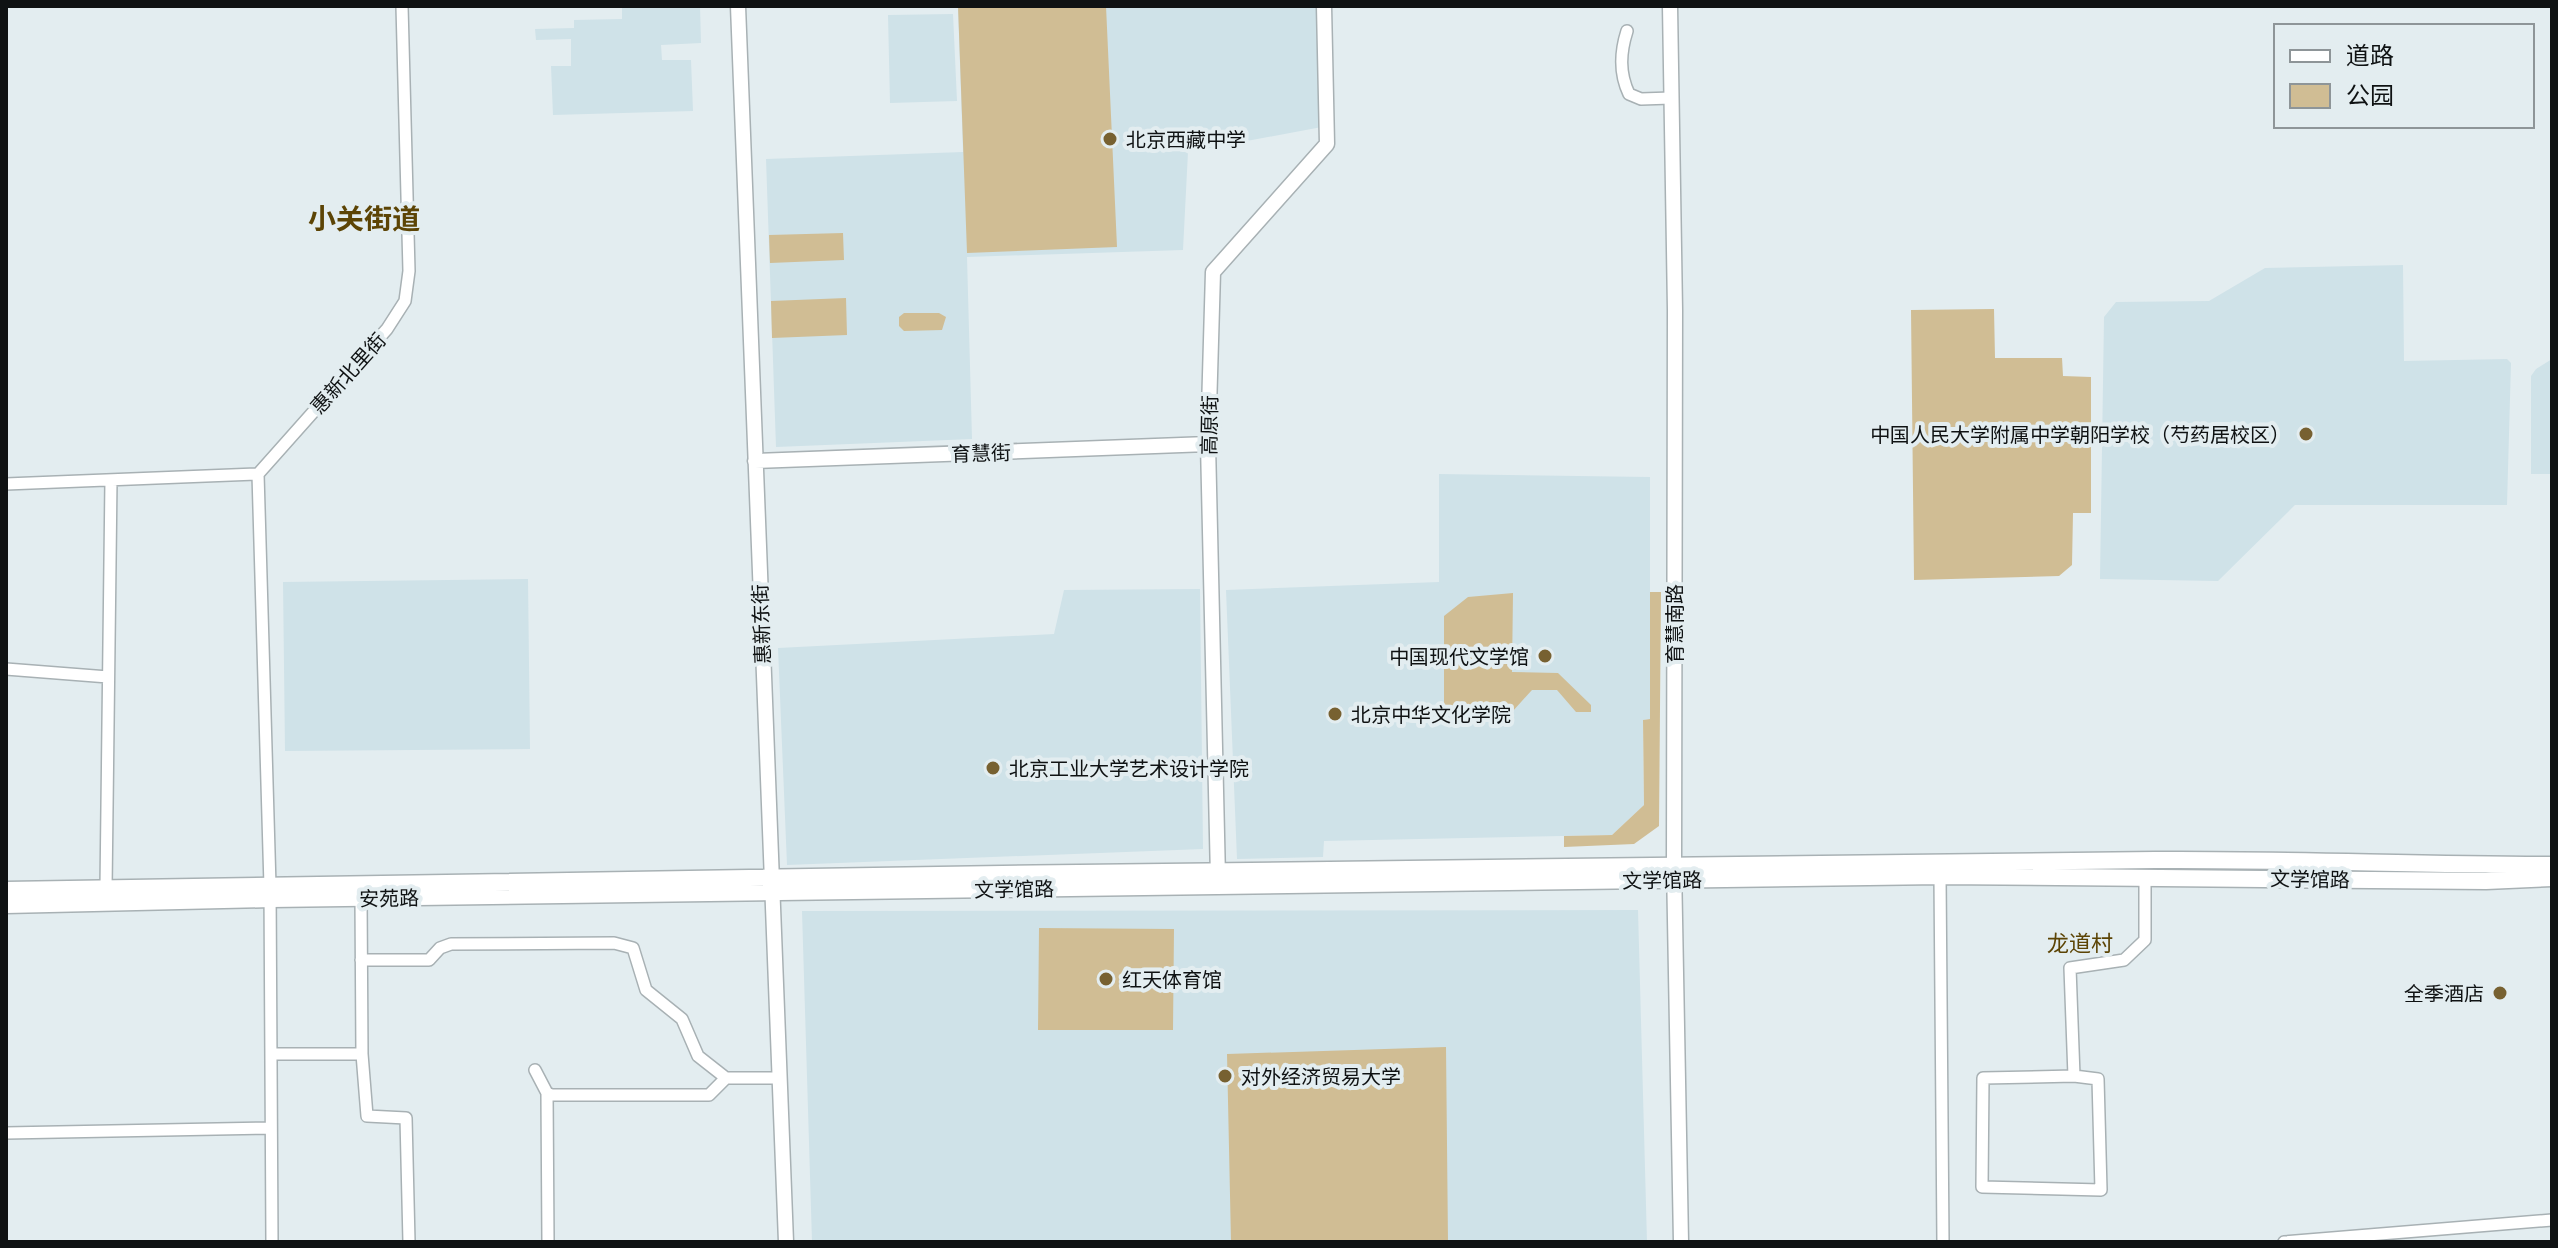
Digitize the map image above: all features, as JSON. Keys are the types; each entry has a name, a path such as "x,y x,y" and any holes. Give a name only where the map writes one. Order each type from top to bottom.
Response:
{"main road":[{"name":"文学馆路","path":"772,884 1674,873 2165,860 2552,865"},
{"name":"文学馆路","path":"1674,873 2486,881 2552,878"},
{"name":"安苑路","path":"6,905 270,893 772,884"},
{"name":"安苑路","path":"6,890 106,889 361,898 772,884"}],"street":[{"name":"惠新北里街","path":"258,474 387,329 405,301 409,271 402,6"},
{"name":"惠新东街","path":"738,6 786,1242"},
{"name":"高原街","path":"1218,879 1208,444 1213,272 1327,144 1324,6"},
{"name":"育慧南路","path":"1670,6 1675,310 1674,873 1681,1242"},
{"path":"1627,31 1621,55 1623,77 1629,94 1641,99 1671,98"},
{"name":"育慧街","path":"755,461 1208,444"},
{"path":"6,484 258,474 270,893 272,1242"},
{"path":"106,889 111,480"},
{"path":"6,669 108,677"},
{"path":"1940,876 1943,1242"},
{"path":"2074,1076 2070,968 2124,960 2145,940 2145,876"},
{"path":"361,898 362,1054 367,1116 406,1118 409,1242"},
{"path":"361,960 429,960 440,948 451,944 614,943 633,948 646,990 682,1019 698,1056 726,1078 780,1078"},
{"path":"271,1054 362,1054"},
{"path":"535,1070 547,1093 548,1242"},
{"path":"2074,1076 2098,1079 2101,1190 1982,1187 1983,1078 2074,1076"},
{"path":"547,1093 709,1095 726,1078"},
{"path":"6,1133 271,1128"},
{"path":"2284,1242 2552,1220"}],"shaded area":[{"path":"622,6 700,6 701,43 661,45 662,60 691,60 693,111 553,115 551,66 571,66 571,39 536,40 535,29 574,28 574,20 622,19"},
{"path":"958,6 1324,6 1327,126 1188,152 1183,250 967,257 972,439 776,447 766,159 963,152"},
{"path":"953,14 957,101 890,103 888,15"},
{"name":"中国人民大学附属中学朝阳学校（芍药居校区）","path":"2403,265 2404,361 2507,359 2511,363 2507,505 2295,505 2218,581 2100,579 2104,317 2116,302 2209,301 2265,268"},
{"path":"2552,359 2552,474 2531,474 2531,376"},
{"path":"1439,474 1650,477 1650,719 1643,720 1644,805 1612,835 1324,841 1323,857 1237,859 1226,590 1439,582"},
{"path":"528,579 530,749 285,751 283,582"},
{"name":"北京工业大学艺术设计学院","path":"1200,589 1203,849 787,865 778,648 1054,634 1064,590"},
{"name":"对外经济贸易大学","path":"1638,910 1647,1242 812,1242 802,911"}],"green space":[{"path":"958,6 1106,6 1117,247 967,253"},
{"path":"843,233 844,260 770,263 769,235"},
{"path":"846,298 847,335 772,338 771,301"},
{"path":"1994,309 1995,358 2062,358 2063,376 2091,377 2091,513 2073,513 2072,565 2059,576 1914,580 1911,310"},
{"path":"904,313 939,313 946,317 942,330 904,331 899,326 899,317"},
{"path":"1650,592 1661,592 1659,826 1634,844 1564,847 1564,836 1612,835 1644,805 1643,720 1650,719"},
{"path":"1513,593 1512,672 1558,673 1591,705 1591,712 1576,712 1557,690 1532,690 1512,712 1444,714 1444,616 1468,597"},
{"name":"红天体育馆","path":"1039,928 1174,929 1173,1030 1038,1030"},
{"path":"1446,1047 1448,1242 1231,1242 1227,1054"}],"place":[{"name":"北京西藏中学","path":"1110,139"},
{"name":"中国人民大学附属中学朝阳学校（芍药居校区）","path":"2306,434"},
{"name":"中国现代文学馆","path":"1545,656"},
{"name":"北京中华文化学院","path":"1335,714"},
{"name":"北京工业大学艺术设计学院","path":"993,768"},
{"name":"红天体育馆","path":"1106,979"},
{"name":"全季酒店","path":"2500,993"},
{"name":"对外经济贸易大学","path":"1225,1076"}],"district":[{"name":"小关街道","path":"364,219"},
{"name":"龙道村","path":"2080,943"}]}
